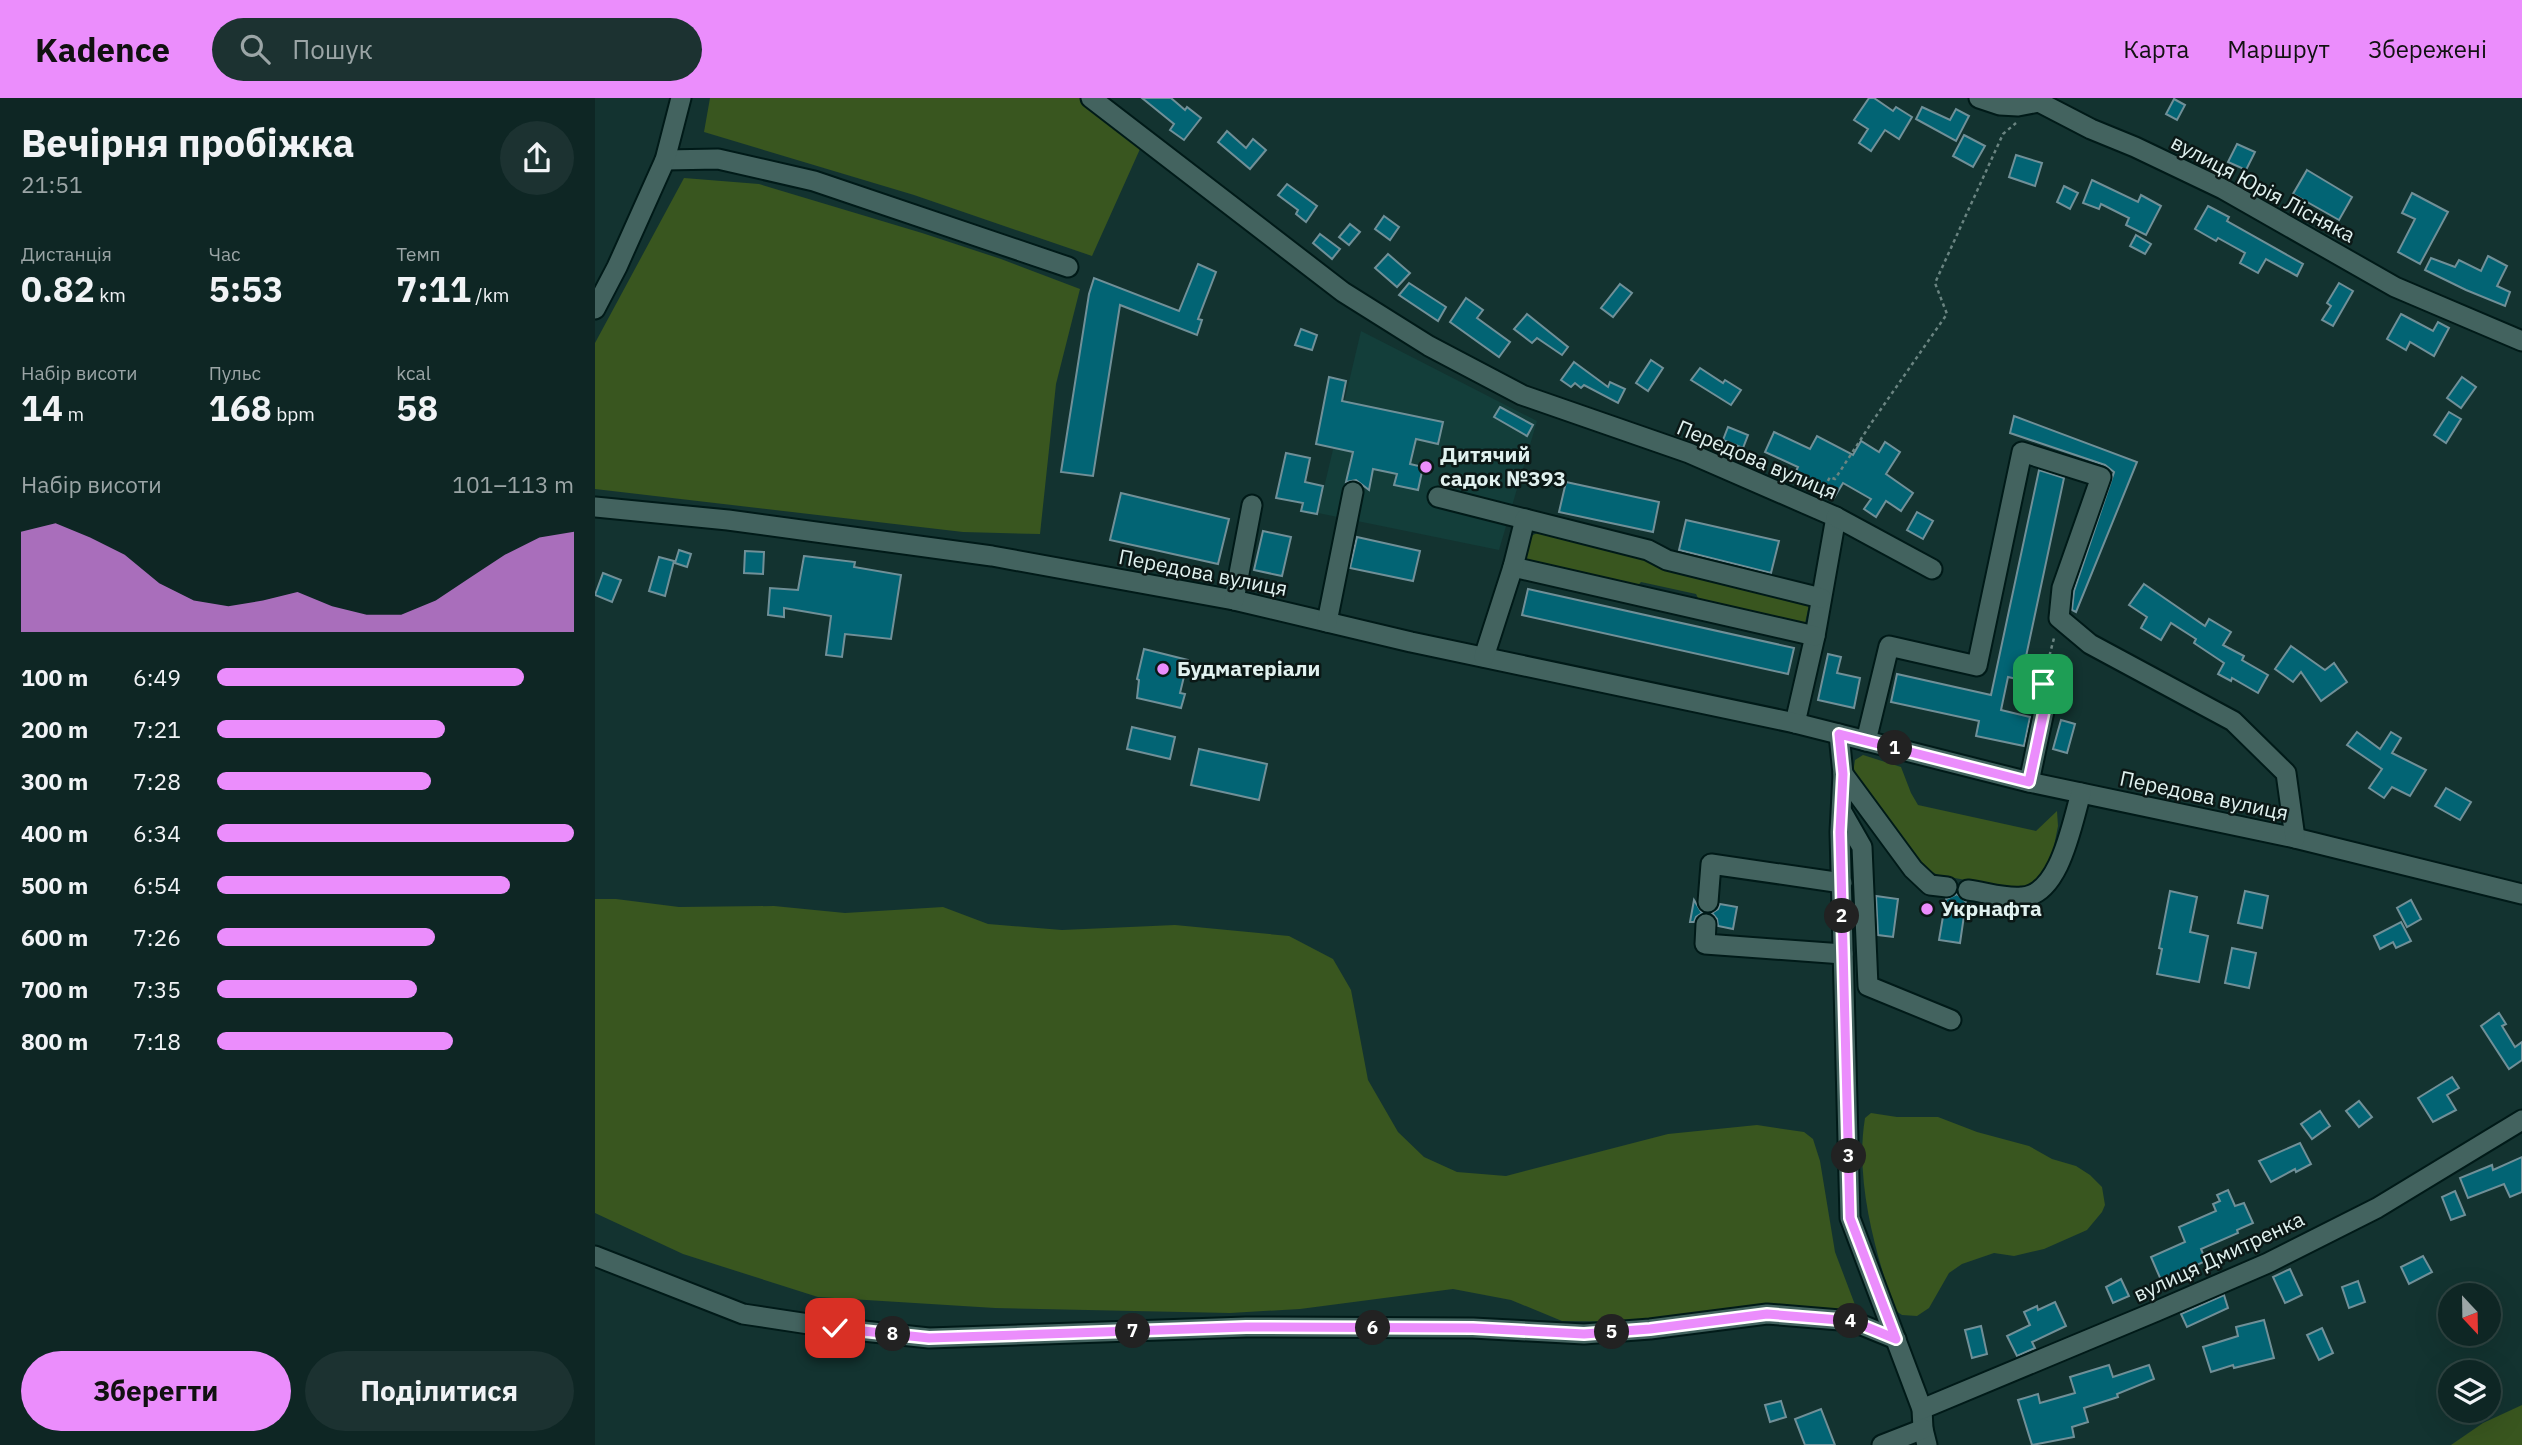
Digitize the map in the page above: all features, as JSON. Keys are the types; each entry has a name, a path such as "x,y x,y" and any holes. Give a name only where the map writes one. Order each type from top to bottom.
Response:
{"street":[{"path":"595,309 665,160 681,98"},
{"name":"Передова вулиця","path":"1091,98 1272,240 1343,292 1429,346 1522,395 1689,453 1836,517 1815,636 1795,723"},
{"path":"1979,98 2000,105 2018,106 2041,100"},
{"name":"вулиця Юрія Лісняка","path":"2041,100 2091,130 2135,147 2224,189 2395,287 2522,341"},
{"path":"665,160 718,159 814,181 1068,267"},
{"path":"1866,741 1889,646 1977,666 2022,453 2101,477 2062,588 2059,618 2090,644 2233,720 2286,773 2294,838"},
{"path":"1327,622 1353,492"},
{"path":"1438,497 1648,550 1667,560 1821,598"},
{"path":"1234,600 1252,505"},
{"name":"Передова вулиця","path":"595,507 728,520 992,556 1234,600 1484,657 1795,723 2029,782 2294,838 2522,894"},
{"path":"1836,517 1932,569"},
{"path":"1484,657 1525,519"},
{"path":"1513,566 1815,636"},
{"path":"2029,782 2047,697 2043,684"},
{"path":"1839,734 1843,774 1843,954 1850,1218 1922,1409 1925,1437 1882,1445"},
{"path":"1843,774 1913,869 1930,885 1947,887"},
{"path":"1968,890 2022,898 2043,889 2056,869 2081,793"},
{"path":"1841,811 1862,848 1868,986 1951,1020"},
{"path":"1708,902 1711,864 1842,883"},
{"path":"1706,924 1705,944 1843,954"},
{"name":"вулиця Дмитренка","path":"1922,1409 2268,1262 2377,1208 2522,1120"},
{"path":"595,1256 743,1314 835,1328 929,1338 1246,1327 1473,1328 1584,1334 1650,1329 1767,1314 1852,1321 1896,1339"}],"path":[{"path":"1813,507 1830,477 1835,479 1947,314 1935,283 2003,134 2041,100"},
{"path":"2043,684 2059,618"}],"shaded area":[{"name":"Дитячий садок №393","path":"1361,331 1537,421 1499,550 1318,513"}],"green space":[{"path":"710,98 1080,98 1140,149 1092,256 914,195 704,132"},
{"path":"684,178 759,184 922,233 1080,289 1056,384 1040,534 963,532 595,489 595,343"},
{"path":"1539,532 1801,599 1809,605 1805,623 1796,626 1701,604 1696,594 1641,582 1634,590 1526,564 1523,554 1529,537"},
{"path":"1863,755 1901,767 1918,805 2036,831 2057,811 2058,826 2045,879 2021,890 1938,875 1919,865 1853,773 1855,760"},
{"path":"595,899 679,907 774,906 845,913 943,907 988,924 1062,930 1175,925 1289,936 1333,959 1351,990 1368,1080 1398,1132 1424,1157 1457,1172 1506,1176 1668,1134 1757,1125 1804,1132 1813,1139 1820,1161 1835,1252 1860,1318 1839,1311 1764,1305 1679,1322 1562,1321 1511,1300 1453,1289 1300,1309 1230,1313 995,1308 818,1297 683,1254 595,1213"},
{"path":"1871,1113 1897,1117 1938,1117 1977,1132 2029,1146 2052,1159 2076,1166 2090,1175 2102,1187 2105,1205 2087,1230 2044,1249 2014,1256 1994,1253 1962,1264 1949,1273 1929,1308 1917,1316 1902,1315 1896,1311 1893,1304 1879,1260 1864,1188 1862,1164 1865,1118"},
{"path":"2522,1405 2522,1445 2451,1445 2483,1423 2501,1423 2501,1415"}],"building":[{"path":"1142,98 1171,98 1185,110 1187,107 1201,118 1184,140 1170,130 1174,124"},
{"path":"1869,98 1874,98 1893,111 1896,107 1912,117 1899,139 1885,130 1871,151 1859,143 1868,129 1854,120"},
{"path":"2174,99 2185,105 2177,120 2166,114"},
{"path":"1922,107 1950,120 1956,109 1969,116 1956,141 1916,119"},
{"path":"1227,131 1246,148 1253,139 1266,150 1250,169 1218,142"},
{"path":"1964,135 1985,146 1973,167 1953,156"},
{"path":"2237,144 2255,152 2246,170 2228,162"},
{"path":"2016,155 2042,163 2035,186 2009,177"},
{"path":"2307,170 2352,197 2339,220 2293,194"},
{"path":"2092,180 2138,202 2141,195 2161,206 2146,235 2126,225 2129,218 2101,204 2099,209 2083,203"},
{"path":"1287,184 1317,206 1306,222 1296,214 1298,210 1278,195"},
{"path":"2064,186 2078,193 2070,209 2057,202"},
{"path":"2412,193 2448,212 2420,264 2398,252 2415,219 2402,213"},
{"path":"2208,206 2229,217 2227,221 2303,264 2297,276 2266,259 2258,273 2240,263 2245,253 2195,229"},
{"path":"1384,216 1399,227 1390,240 1375,229"},
{"path":"1350,224 1360,232 1349,245 1339,237"},
{"path":"1320,234 1340,249 1332,259 1313,243"},
{"path":"2136,235 2151,244 2145,254 2130,246"},
{"path":"1388,254 1410,273 1397,287 1375,268"},
{"path":"2488,256 2507,266 2497,286 2510,292 2505,306 2425,270 2431,258 2455,267 2459,260 2481,271"},
{"path":"1198,264 1216,272 1198,319 1202,320 1197,335 1120,305 1093,476 1061,472 1089,294 1094,278 1179,311"},
{"path":"1409,283 1446,307 1438,321 1399,295"},
{"path":"2339,283 2353,291 2333,326 2322,320 2331,306 2327,303"},
{"path":"1620,284 1632,293 1613,317 1601,308"},
{"path":"1466,298 1483,310 1477,318 1510,342 1499,357 1450,322"},
{"path":"1527,314 1568,347 1562,355 1537,338 1532,343 1514,329"},
{"path":"2401,314 2433,331 2438,322 2449,328 2434,356 2410,342 2406,350 2387,339"},
{"path":"1301,329 1317,335 1312,350 1295,345"},
{"path":"1651,360 1663,368 1648,391 1636,383"},
{"path":"1574,362 1608,387 1610,382 1625,389 1618,403 1584,385 1581,388 1575,383 1571,387 1561,380"},
{"path":"1700,368 1723,383 1725,380 1741,390 1731,405 1691,380"},
{"path":"1329,377 1346,381 1342,401 1443,422 1438,444 1416,439 1410,464 1423,467 1418,490 1394,485 1397,474 1373,469 1369,490 1356,480 1346,482 1353,452 1316,444"},
{"path":"2462,377 2476,387 2461,408 2447,398"},
{"path":"1500,407 1533,425 1527,436 1494,417"},
{"path":"2449,412 2461,419 2446,443 2434,435"},
{"path":"2014,416 2137,462 2076,612 2072,610 2074,591 2114,472 2105,465 2010,433"},
{"path":"1728,427 1748,435 1743,448 1723,440"},
{"path":"1774,432 1810,449 1817,436 1853,455 1861,441 1879,452 1885,442 1900,452 1886,474 1913,493 1901,511 1886,501 1876,517 1864,509 1871,499 1843,483 1834,498 1792,480 1798,467 1765,452"},
{"path":"1286,453 1310,458 1305,482 1323,486 1317,514 1301,511 1303,503 1276,498"},
{"path":"2039,470 2064,478 2021,680 2008,677 2001,710 2030,717 2024,746 1976,736 1979,721 1891,702 1897,674 1991,695"},
{"path":"1566,482 1659,502 1653,532 1559,512"},
{"path":"1121,493 1229,519 1218,564 1110,540"},
{"path":"1917,512 1933,521 1923,539 1907,530"},
{"path":"1686,520 1779,541 1771,573 1679,550"},
{"path":"1263,531 1291,537 1282,576 1254,570"},
{"path":"1357,537 1420,551 1413,581 1350,568"},
{"path":"679,550 691,554 687,567 675,563"},
{"path":"745,551 764,552 763,574 744,573"},
{"path":"804,556 855,562 854,567 901,575 891,639 845,634 842,657 826,655 831,616 784,608 784,617 768,615 770,588 798,590"},
{"path":"659,557 674,561 665,596 649,591"},
{"path":"603,573 621,580 612,602 595,595"},
{"path":"2144,584 2205,626 2209,619 2231,632 2223,645 2244,656 2242,660 2268,675 2258,693 2232,678 2231,681 2218,674 2224,663 2194,643 2196,639 2171,623 2161,640 2141,628 2147,617 2129,605"},
{"path":"1528,589 1794,648 1788,674 1522,615"},
{"path":"2291,646 2325,670 2334,663 2347,682 2321,701 2301,672 2293,682 2275,669"},
{"name":"Будматеріали","path":"1144,649 1188,660 1180,693 1185,694 1181,708 1137,698 1137,679"},
{"path":"1828,654 1841,657 1837,673 1860,678 1854,708 1818,700"},
{"path":"2061,720 2075,724 2067,753 2053,749"},
{"path":"1132,727 1175,737 1170,759 1127,749"},
{"path":"2357,732 2380,749 2391,732 2401,738 2392,753 2426,770 2410,796 2392,787 2384,798 2369,788 2382,769 2347,745"},
{"path":"1199,749 1267,764 1259,800 1191,785"},
{"path":"2446,788 2471,802 2460,820 2435,806"},
{"path":"2170,891 2197,897 2190,932 2208,936 2199,982 2157,974"},
{"path":"2245,891 2268,896 2262,928 2238,923"},
{"path":"1957,894 1966,902 1960,943 1939,940 1946,899"},
{"path":"1876,896 1898,899 1893,937 1878,935"},
{"path":"1694,900 1702,913 1694,922 1690,922"},
{"path":"2411,900 2421,919 2407,927 2397,908"},
{"path":"1720,904 1737,907 1733,929 1718,926 1712,913"},
{"path":"2401,922 2411,941 2396,948 2393,942 2380,949 2374,936"},
{"path":"2232,948 2256,953 2249,988 2225,983"},
{"path":"2499,1013 2506,1024 2502,1026 2515,1047 2522,1042 2522,1060 2509,1069 2481,1026"},
{"path":"2452,1077 2459,1088 2447,1095 2456,1110 2433,1122 2418,1098"},
{"path":"2359,1101 2372,1117 2359,1127 2346,1111"},
{"path":"2320,1111 2330,1126 2312,1139 2301,1124"},
{"path":"2300,1143 2311,1164 2271,1182 2259,1161"},
{"path":"2522,1157 2522,1192 2510,1197 2504,1184 2468,1198 2460,1178 2492,1165 2493,1170"},
{"path":"2228,1190 2235,1206 2244,1203 2253,1223 2237,1230 2238,1233 2201,1249 2206,1261 2161,1280 2151,1257 2185,1242 2179,1227 2216,1211 2213,1204 2220,1201 2217,1195"},
{"path":"2455,1191 2465,1215 2451,1220 2442,1197"},
{"path":"2423,1256 2432,1272 2409,1284 2401,1267"},
{"path":"2290,1269 2302,1295 2285,1303 2273,1277"},
{"path":"2121,1279 2129,1296 2113,1303 2106,1287"},
{"path":"2358,1281 2365,1302 2349,1308 2342,1287"},
{"path":"2224,1295 2228,1308 2187,1327 2181,1314"},
{"path":"2055,1302 2066,1326 2032,1342 2035,1348 2017,1356 2007,1336 2030,1325 2024,1312 2037,1306 2038,1310"},
{"path":"2264,1320 2274,1358 2211,1372 2203,1347 2238,1336 2236,1327"},
{"path":"1981,1326 1987,1354 1972,1358 1965,1330"},
{"path":"2322,1328 2333,1353 2319,1360 2307,1335"},
{"path":"2109,1365 2113,1377 2149,1365 2154,1379 2117,1394 2118,1397 2084,1408 2088,1422 2072,1427 2074,1437 2032,1445 2018,1400 2038,1394 2040,1403 2075,1393 2070,1377"},
{"path":"1781,1401 1786,1417 1770,1422 1765,1405"},
{"path":"1821,1409 1835,1445 1805,1445 1795,1419"}],"place":[{"name":"Дитячий садок №393","path":"1426,467"},
{"name":"Будматеріали","path":"1163,669"},
{"name":"Укрнафта","path":"1927,909"}],"route":[{"path":"835,1328 929,1338 1246,1327 1473,1328 1584,1334 1650,1329 1767,1314 1852,1321 1896,1339 1850,1218 1840,832 1843,774 1839,734 2029,782 2047,697 2043,684"}]}
